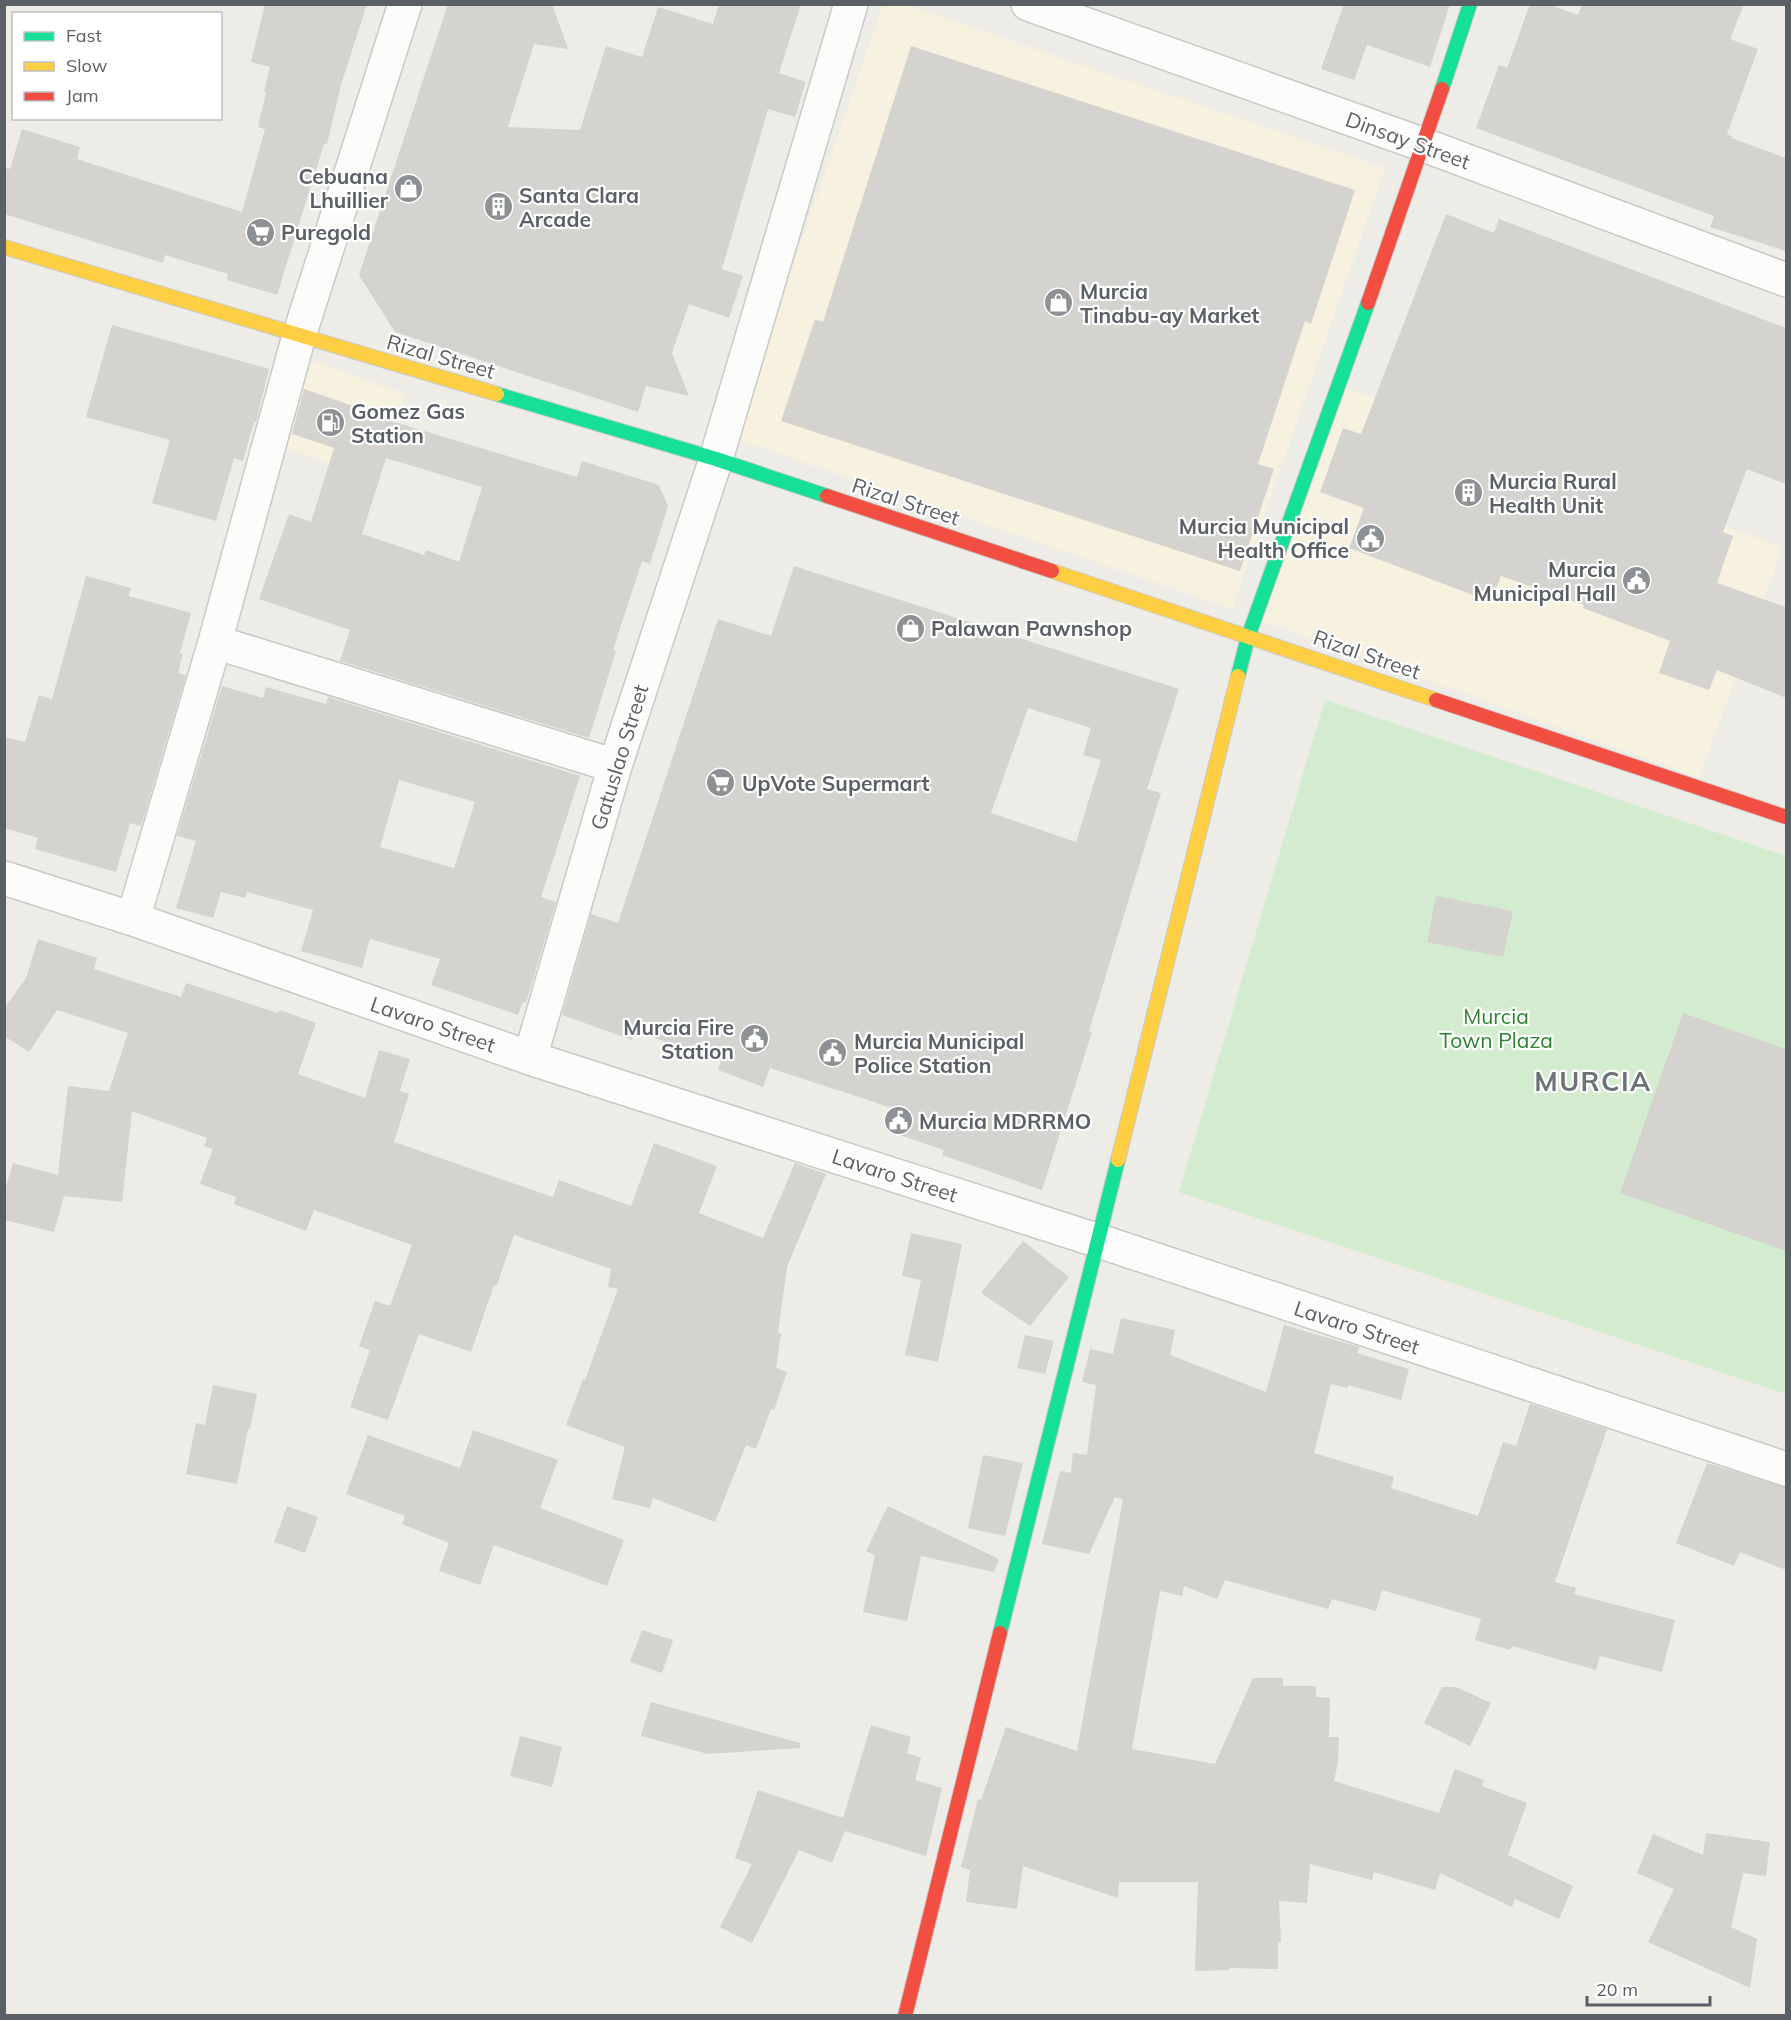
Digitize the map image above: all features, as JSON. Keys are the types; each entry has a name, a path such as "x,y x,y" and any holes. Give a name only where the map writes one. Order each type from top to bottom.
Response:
{"street":[{"path":"133,919 215,642 299,336 405,4"},
{"name":"Gatuslao Street","path":"530,1058 615,766 716,459 851,4"},
{"name":"Dinsay Street","path":"1028,4 1424,145 1786,280"},
{"path":"905,2016 1096,1240 1248,637 1424,145 1470,4"},
{"name":"Rizal Street","path":"4,247 716,459 1786,817"},
{"path":"215,642 615,766"},
{"name":"Lavaro Street","path":"4,878 133,919 530,1058 1096,1240 1786,1469"}],"shaded area":[{"name":"Murcia Tinabu-ay Market","path":"883,5 906,5 1385,168 1232,609 733,438"},
{"path":"310,360 405,394 377,479 282,447"},
{"path":"1345,388 1783,547 1699,778 1262,621"}],"green space":[{"name":"Murcia Town Plaza","path":"1325,700 1786,856 1786,1394 1179,1192"}],"building":[{"path":"265,4 367,4 341,85 327,144 324,144 277,295 227,280 228,274 165,255 163,263 4,214 4,167 10,169 22,129 80,147 77,159 242,212 265,129 258,127 270,67 251,62"},
{"name":"Santa Clara Arcade","path":"448,4 552,4 568,49 534,44 508,127 580,130 606,46 642,57 658,7 713,24 719,4 801,4 779,73 806,82 795,117 768,109 722,269 743,276 729,318 689,304 672,353 689,396 646,386 638,412 395,332 359,275"},
{"path":"1344,4 1450,4 1430,67 1367,45 1354,80 1321,69"},
{"path":"1530,4 1548,4 1578,15 1582,4 1744,4 1730,39 1758,49 1727,134 1732,136 1731,138 1786,158 1786,251 1710,227 1714,216 1476,128 1499,65 1507,68"},
{"name":"Murcia Tinabu-ay Market","path":"911,46 1355,190 1311,324 1305,321 1258,464 1274,469 1240,571 781,421 815,319 823,322"},
{"path":"1446,214 1494,233 1499,219 1786,328 1786,484 1747,469 1723,532 1733,536 1717,583 1786,607 1786,698 1717,670 1709,690 1659,673 1670,641 1583,608 1584,605 1501,576 1491,602 1349,548 1364,508 1320,492 1343,428 1361,434"},
{"path":"112,325 269,369 256,422 254,422 243,461 234,458 216,521 152,503 170,440 86,417"},
{"path":"304,389 362,409 361,412 577,477 582,461 659,485 668,506 650,564 642,561 613,650 616,651 589,738 340,661 350,630 259,599 289,514 311,522 334,448 292,434","holes":["386,458 482,487 459,562 426,550 424,555 362,534"]},
{"path":"794,566 1179,689 1147,789 1161,793 1089,1031 1092,1032 1042,1190 942,1155 944,1150 885,1130 892,1108 770,1068 763,1087 718,1070 721,1061 635,1031 632,1040 562,1015 591,914 618,923 718,619 771,636","holes":["1028,708 1091,728 1083,755 1101,760 1076,842 991,813"]},
{"path":"86,576 131,588 129,596 191,613 180,653 183,654 178,673 186,675 141,826 130,823 116,872 35,849 38,838 4,828 4,737 25,742 39,695 52,699"},
{"path":"222,686 263,698 266,687 326,704 328,697 580,776 541,897 556,902 526,1003 523,1002 518,1015 431,985 440,959 370,939 362,968 301,951 313,910 247,892 245,898 221,892 213,918 176,908 196,841 177,836","holes":["399,780 475,802 454,868 380,847"]},
{"path":"1436,896 1513,911 1503,957 1427,942"},
{"path":"38,939 97,958 94,969 181,997 186,983 278,1013 280,1010 316,1023 298,1074 365,1098 379,1050 410,1059 400,1091 409,1094 394,1142 553,1197 559,1180 631,1206 654,1143 717,1166 699,1213 763,1238 795,1163 826,1174 787,1267 778,1333 781,1333 776,1368 787,1372 774,1410 771,1409 756,1449 746,1445 715,1522 653,1498 650,1508 612,1499 625,1447 566,1425 618,1289 608,1287 611,1269 514,1235 471,1352 419,1334 388,1420 350,1407 370,1350 359,1346 375,1301 390,1306 412,1245 314,1210 306,1231 234,1204 236,1197 200,1184 213,1149 204,1146 207,1138 132,1111 122,1202 64,1196 54,1232 4,1220 4,1193 13,1163 58,1175 68,1086 109,1091 128,1033 57,1010 29,1052 4,1036 4,1009 26,978"},
{"path":"1683,1013 1786,1049 1786,1251 1620,1193"},
{"path":"911,1233 962,1244 938,1362 905,1355 921,1280 902,1276"},
{"path":"1023,1241 1069,1277 1030,1326 981,1293"},
{"path":"1121,1318 1175,1330 1170,1355 1266,1392 1284,1325 1359,1347 1357,1353 1409,1369 1401,1400 1348,1385 1348,1388 1331,1384 1314,1453 1394,1477 1391,1488 1478,1516 1503,1442 1516,1446 1530,1404 1607,1429 1555,1582 1576,1588 1574,1594 1675,1620 1662,1672 1600,1656 1596,1670 1512,1646 1510,1650 1475,1640 1481,1619 1382,1590 1376,1611 1332,1599 1328,1609 1225,1580 1217,1599 1184,1586 1182,1596 1160,1591 1132,1749 1215,1764 1253,1678 1283,1678 1283,1686 1316,1686 1316,1697 1330,1698 1329,1737 1339,1737 1338,1762 1334,1781 1439,1813 1455,1769 1484,1780 1482,1786 1527,1803 1508,1855 1573,1886 1559,1919 1515,1899 1512,1907 1440,1873 1435,1890 1374,1872 1372,1880 1310,1864 1307,1903 1279,1901 1281,1942 1278,1942 1278,1969 1229,1968 1229,1970 1195,1971 1198,1882 1119,1882 1118,1898 1023,1866 1017,1909 966,1902 970,1870 961,1867 978,1799 981,1800 1006,1727 1077,1751 1123,1499 1115,1497 1089,1554 1042,1544 1060,1471 1071,1473 1073,1453 1087,1455 1096,1385 1082,1382 1090,1349 1113,1354"},
{"path":"1025,1335 1054,1341 1045,1374 1017,1368"},
{"path":"213,1385 257,1394 237,1484 186,1474 196,1423 205,1425"},
{"path":"473,1430 558,1460 540,1508 624,1540 607,1586 494,1545 480,1585 439,1571 449,1543 402,1524 405,1516 346,1494 368,1435 460,1468"},
{"path":"983,1455 1023,1463 1005,1536 968,1528"},
{"path":"1707,1463 1786,1487 1786,1570 1740,1552 1734,1566 1676,1543"},
{"path":"287,1506 318,1517 305,1553 274,1542"},
{"path":"888,1506 999,1559 994,1572 921,1556 907,1621 863,1612 875,1555 866,1551"},
{"path":"642,1630 673,1640 662,1673 630,1662"},
{"path":"1442,1687 1456,1687 1491,1703 1470,1746 1424,1723"},
{"path":"651,1702 800,1743 800,1748 708,1754 641,1736"},
{"path":"871,1725 911,1737 907,1753 921,1758 915,1780 942,1788 926,1856 845,1831 832,1863 799,1850 752,1943 720,1927 752,1864 735,1858 758,1790 843,1818"},
{"path":"520,1736 562,1747 552,1787 510,1776"},
{"path":"1706,1833 1770,1842 1766,1876 1743,1873 1731,1927 1757,1939 1750,1988 1648,1942 1674,1889 1637,1873 1653,1834 1703,1855"}],"traffic: fast":[{"path":"1442,89 1470,4"},
{"path":"1238,676 1248,637 1368,303"},
{"path":"497,394 716,459 827,496"},
{"path":"1000,1633 1118,1160"}],"traffic: slow":[{"path":"4,247 497,394"},
{"path":"1052,571 1436,700"},
{"path":"1118,1160 1238,676"}],"traffic: jam":[{"path":"1368,303 1442,89"},
{"path":"827,496 1052,571"},
{"path":"1436,700 1786,817"},
{"path":"905,2016 1000,1633"}],"place":[{"name":"Cebuana Lhuillier","path":"409,188"},
{"name":"Santa Clara Arcade","path":"498,207"},
{"name":"Puregold","path":"260,232"},
{"name":"Murcia Tinabu-ay Market","path":"1059,303"},
{"name":"Gomez Gas Station","path":"330,423"},
{"name":"Murcia Rural Health Unit","path":"1468,493"},
{"name":"Murcia Municipal Health Office","path":"1370,538"},
{"name":"Murcia Municipal Hall","path":"1637,581"},
{"name":"Palawan Pawnshop","path":"910,628"},
{"name":"UpVote Supermart","path":"721,783"},
{"name":"Murcia Fire Station","path":"755,1039"},
{"name":"Murcia Municipal Police Station","path":"833,1053"},
{"name":"Murcia MDRRMO","path":"898,1121"}],"district":[{"name":"MURCIA","path":"1593,1081"}]}
